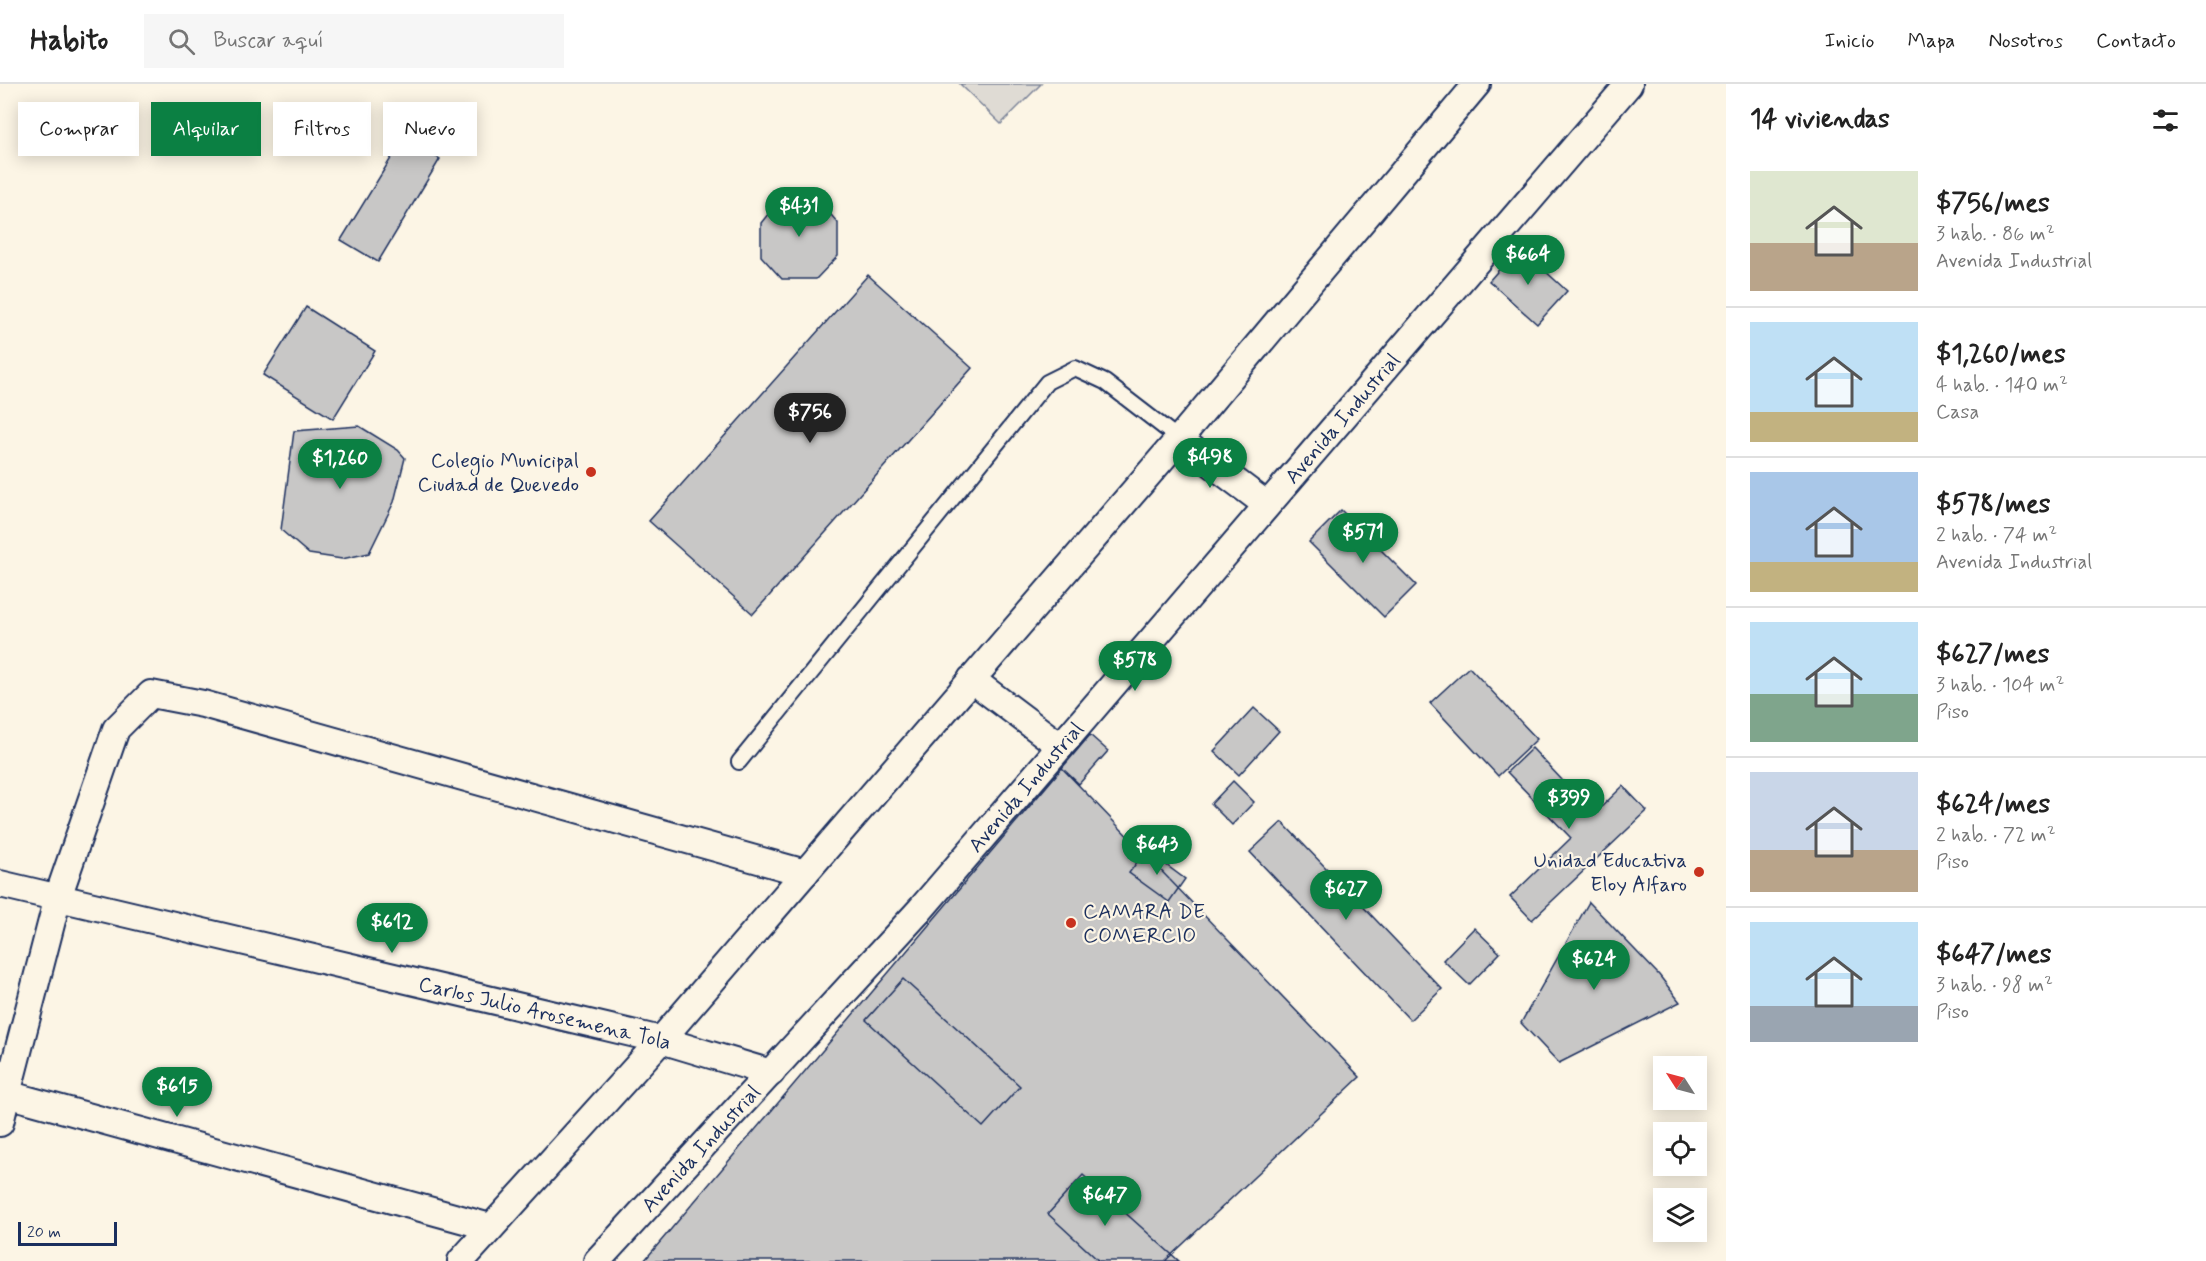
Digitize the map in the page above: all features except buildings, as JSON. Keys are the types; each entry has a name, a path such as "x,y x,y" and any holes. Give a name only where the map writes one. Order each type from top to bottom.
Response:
{"street":[{"path":"461,1261 661,1041 1179,439 1477,84"},
{"name":"Avenida Industrial","path":"597,1261 921,910 1629,84"},
{"path":"1179,439 1267,504"},
{"path":"971,679 1060,747"},
{"path":"0,1123 58,897 116,729 151,694 203,704 805,873"},
{"name":"Carlos Julio Arosemena Tola","path":"0,884 661,1041 771,1073"},
{"path":"7,1094 490,1227"}],"lane":[{"path":"739,762 1047,382 1075,368 1105,382 1179,439"}],"shaded area":[{"path":"960,84 1041,84 1001,124"}],"place":[{"name":"Colegio Municipal Ciudad de Quevedo","path":"591,472"},
{"name":"Unidad Educativa Eloy Alfaro","path":"1699,872"},
{"name":"CAMARA DE COMERCIO","path":"1071,923"}]}
